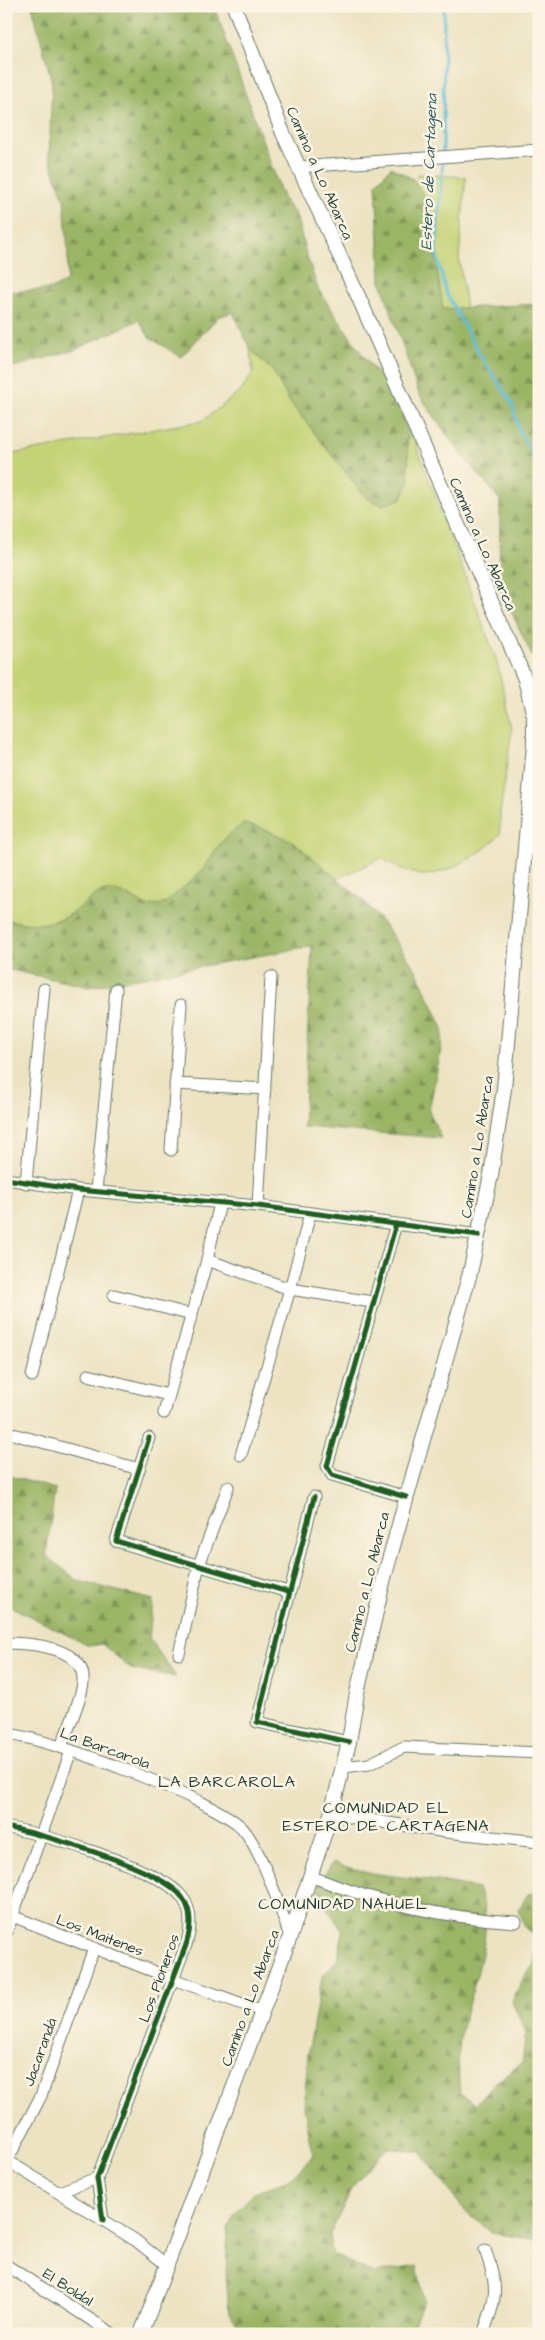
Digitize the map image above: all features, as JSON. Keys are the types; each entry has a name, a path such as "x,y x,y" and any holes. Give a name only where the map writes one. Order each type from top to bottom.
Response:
{"main road":[{"name":"Camino a Lo Abarca","path":"142,2334 290,1937 331,1814 349,1742 357,1692 406,1497 456,1328 478,1236 498,1132 509,1046 534,745 532,702 523,674 383,351 298,167 262,81 234,6"}],"street":[{"path":"298,167 432,156 539,150"},
{"path":"258,1206 271,978"},
{"path":"96,1191 116,988"},
{"path":"26,1183 44,989"},
{"path":"171,1150 181,1005"},
{"path":"175,1084 265,1089"},
{"path":"6,1192 8,1180 78,1190 258,1206 478,1236"},
{"path":"32,1376 78,1190"},
{"path":"164,1413 208,1260 220,1203"},
{"path":"241,1455 310,1214"},
{"path":"396,1224 372,1302 327,1466 332,1475 406,1497"},
{"path":"208,1260 290,1289 372,1302"},
{"path":"114,1296 192,1315"},
{"path":"88,1375 168,1395"},
{"path":"6,1432 138,1469"},
{"path":"149,1438 116,1540 288,1592"},
{"path":"179,1654 200,1565 228,1487"},
{"path":"314,1497 256,1722 349,1742"},
{"path":"6,1643 72,1655 79,1664 83,1682 66,1749 40,1835 6,1934"},
{"name":"La Barcarola","path":"6,1734 32,1738 66,1749 170,1788 237,1822 253,1844 281,1908 290,1937"},
{"path":"343,1767 369,1764 404,1747 539,1753"},
{"path":"331,1814 446,1832 539,1842"},
{"name":"Los Pioneros","path":"6,1827 40,1835 142,1871 176,1890 185,1902 190,1923 188,1938 97,2178 103,2220"},
{"path":"310,1876 360,1895 410,1908 463,1918 516,1922"},
{"name":"Los Maitenes","path":"12,1916 173,1979 262,2011"},
{"name":"Jacarandá","path":"7,2161 41,2096 94,1948"},
{"path":"7,2161 135,2240 168,2266"},
{"path":"59,2192 97,2178"},
{"path":"483,2334 496,2294 495,2278 485,2250"},
{"name":"El Boldal","path":"6,2265 113,2334"}],"green space":[{"path":"32,6 214,6 284,200 296,215 318,289 359,350 406,410 409,483 401,499 383,505 366,498 290,402 273,371 250,349 233,312 218,317 181,357 149,337 139,320 74,350 6,369 6,292 51,289 67,281 68,252 64,199 49,158 52,83"},
{"path":"391,167 413,179 427,201 443,309 539,304 539,623 532,656 499,585 500,500 453,444 419,394 381,282 376,184"},
{"path":"417,174 466,177 459,257 470,339 424,295"},
{"path":"250,349 273,371 290,402 366,498 409,464 407,446 410,428 496,659 506,701 512,729 500,813 500,834 476,855 445,871 419,875 381,858 336,879 292,841 276,834 215,850 205,868 164,904 146,906 130,896 81,907 66,917 38,925 6,920 6,455 202,421 241,391 253,372"},
{"path":"243,824 259,827 292,841 307,853 365,902 387,928 416,970 443,1028 442,1045 429,1111 441,1138 303,1127 312,946 89,987 6,969 6,920 36,924 59,920 73,913 100,892 107,891 121,893 146,906 164,904 205,868 215,850 228,835"},
{"path":"6,1475 55,1489 46,1555 78,1581 153,1600 149,1638 176,1677 131,1669 102,1644 89,1646 6,1604"},
{"path":"333,1862 369,1872 478,1889 483,1904 485,1921 484,1939 477,1974 461,2033 458,2058 460,2093 476,2104 495,2083 522,2063 526,2032 512,2002 520,1984 534,1964 537,1940 524,1925 519,1909 528,1894 539,1893 539,2240 492,2233 463,2209 421,2152 387,2148 355,2183 329,2236 333,2255 373,2273 417,2266 424,2300 410,2334 256,2334 238,2325 229,2313 226,2275 228,2228 235,2214 254,2192 289,2180 313,2156 304,2107 308,2054 322,1977 338,1959 343,1931 321,1900 319,1883"}],"waterway":[{"name":"Estero de Cartagena","path":"443,153 444,6"},
{"name":"Estero de Cartagena","path":"443,159 436,251 446,293 480,355 512,403 519,431 539,464"}],"cycle path":[{"path":"6,1179 78,1190 258,1206 479,1235"},
{"path":"396,1224 327,1466 332,1475 406,1497"},
{"path":"149,1438 116,1541 288,1592"},
{"path":"314,1497 257,1722 349,1742"},
{"path":"6,1827 47,1837 127,1864 170,1886 182,1897 188,1908 190,1926 186,1945 97,2178 103,2220"}],"district":[{"name":"LA BARCAROLA","path":"227,1781"},
{"name":"COMUNIDAD EL ESTERO DE CARTAGENA","path":"386,1816"},
{"name":"COMUNIDAD NAHUEL","path":"343,1903"}]}
